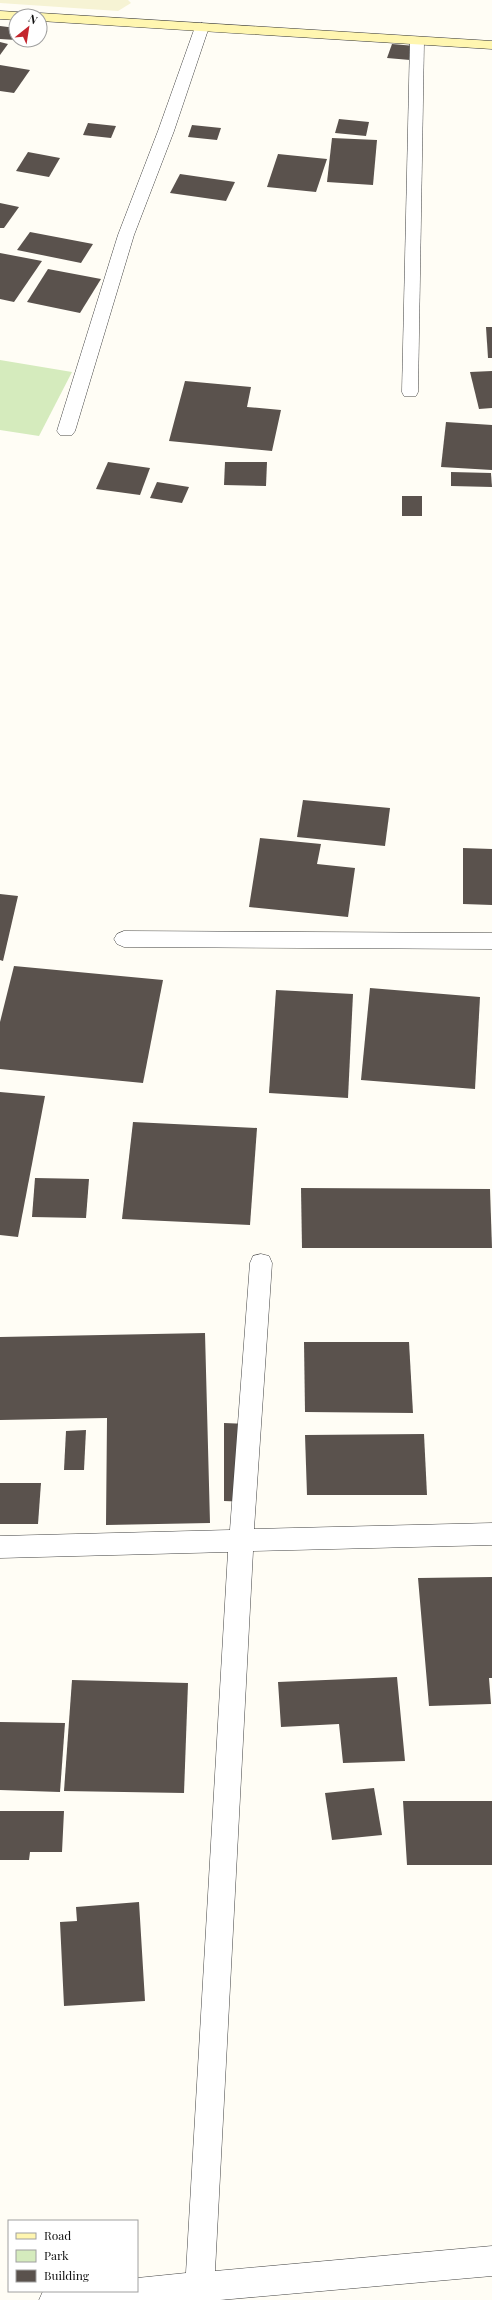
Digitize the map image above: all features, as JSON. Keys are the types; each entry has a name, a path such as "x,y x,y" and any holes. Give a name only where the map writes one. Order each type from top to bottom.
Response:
{"street":[{"path":"48,17 492,45"},
{"path":"66,431 126,235 166,131 202,27"},
{"path":"410,392 417,41"},
{"path":"124,939 492,941"},
{"path":"199,2294 241,1541 261,1263"},
{"path":"0,1547 492,1534"},
{"path":"54,2300 199,2294 492,2261"}],"shaded area":[{"path":"0,0 128,0 131,3 118,11 0,3"}],"green space":[{"path":"0,360 72,372 39,436 0,430"}],"building":[{"path":"0,26 8,27 8,40 0,39"},
{"path":"0,42 8,44 0,55"},
{"path":"392,44 415,46 410,60 387,58"},
{"path":"0,65 30,70 14,93 0,91"},
{"path":"339,119 369,122 366,136 335,133"},
{"path":"88,123 116,126 111,138 83,135"},
{"path":"192,125 221,128 217,140 188,137"},
{"path":"332,138 377,140 373,185 327,182"},
{"path":"28,152 60,158 49,177 16,171"},
{"path":"278,154 327,159 316,192 267,187"},
{"path":"180,174 235,182 226,201 170,193"},
{"path":"0,203 19,207 4,228 0,228"},
{"path":"30,232 93,244 81,263 17,250"},
{"path":"0,253 42,261 14,302 0,299"},
{"path":"48,269 101,279 80,313 27,302"},
{"path":"486,327 492,327 492,358 488,358"},
{"path":"492,371 492,408 479,409 470,372"},
{"path":"185,381 251,387 247,407 281,410 272,451 169,441"},
{"path":"446,422 492,425 492,470 441,467"},
{"path":"108,462 150,468 140,495 96,489"},
{"path":"225,462 267,462 266,486 224,485"},
{"path":"451,472 491,473 492,487 451,486"},
{"path":"157,482 189,487 182,503 150,498"},
{"path":"402,496 422,496 422,516 402,516"},
{"path":"303,800 390,808 385,846 297,837"},
{"path":"260,838 321,844 317,864 355,868 348,917 249,907"},
{"path":"463,848 492,849 492,905 463,904"},
{"path":"0,894 18,896 3,961 0,960"},
{"path":"14,966 163,980 143,1083 0,1069 0,1022"},
{"path":"370,988 480,997 475,1089 361,1080"},
{"path":"276,990 353,994 348,1098 269,1093"},
{"path":"0,1092 45,1096 18,1237 0,1235"},
{"path":"133,1122 257,1128 250,1225 122,1219"},
{"path":"35,1178 89,1179 86,1218 32,1217"},
{"path":"301,1188 490,1189 492,1248 302,1248"},
{"path":"205,1333 210,1523 106,1525 107,1418 0,1420 0,1337"},
{"path":"304,1342 409,1342 413,1413 305,1412"},
{"path":"224,1423 248,1424 249,1502 224,1501"},
{"path":"86,1430 84,1470 64,1470 66,1431"},
{"path":"424,1434 427,1495 307,1495 305,1435"},
{"path":"0,1483 41,1483 38,1524 0,1524"},
{"path":"492,1577 492,1678 489,1678 491,1704 429,1706 418,1578"},
{"path":"397,1677 405,1761 343,1763 339,1724 281,1727 278,1682"},
{"path":"72,1680 188,1683 184,1793 64,1791"},
{"path":"0,1722 65,1723 60,1792 0,1790"},
{"path":"374,1788 382,1835 332,1840 325,1793"},
{"path":"403,1801 492,1801 492,1865 407,1865"},
{"path":"0,1811 64,1811 62,1852 30,1852 29,1860 0,1860"},
{"path":"139,1902 145,2001 64,2006 60,1922 77,1921 76,1907"}]}
